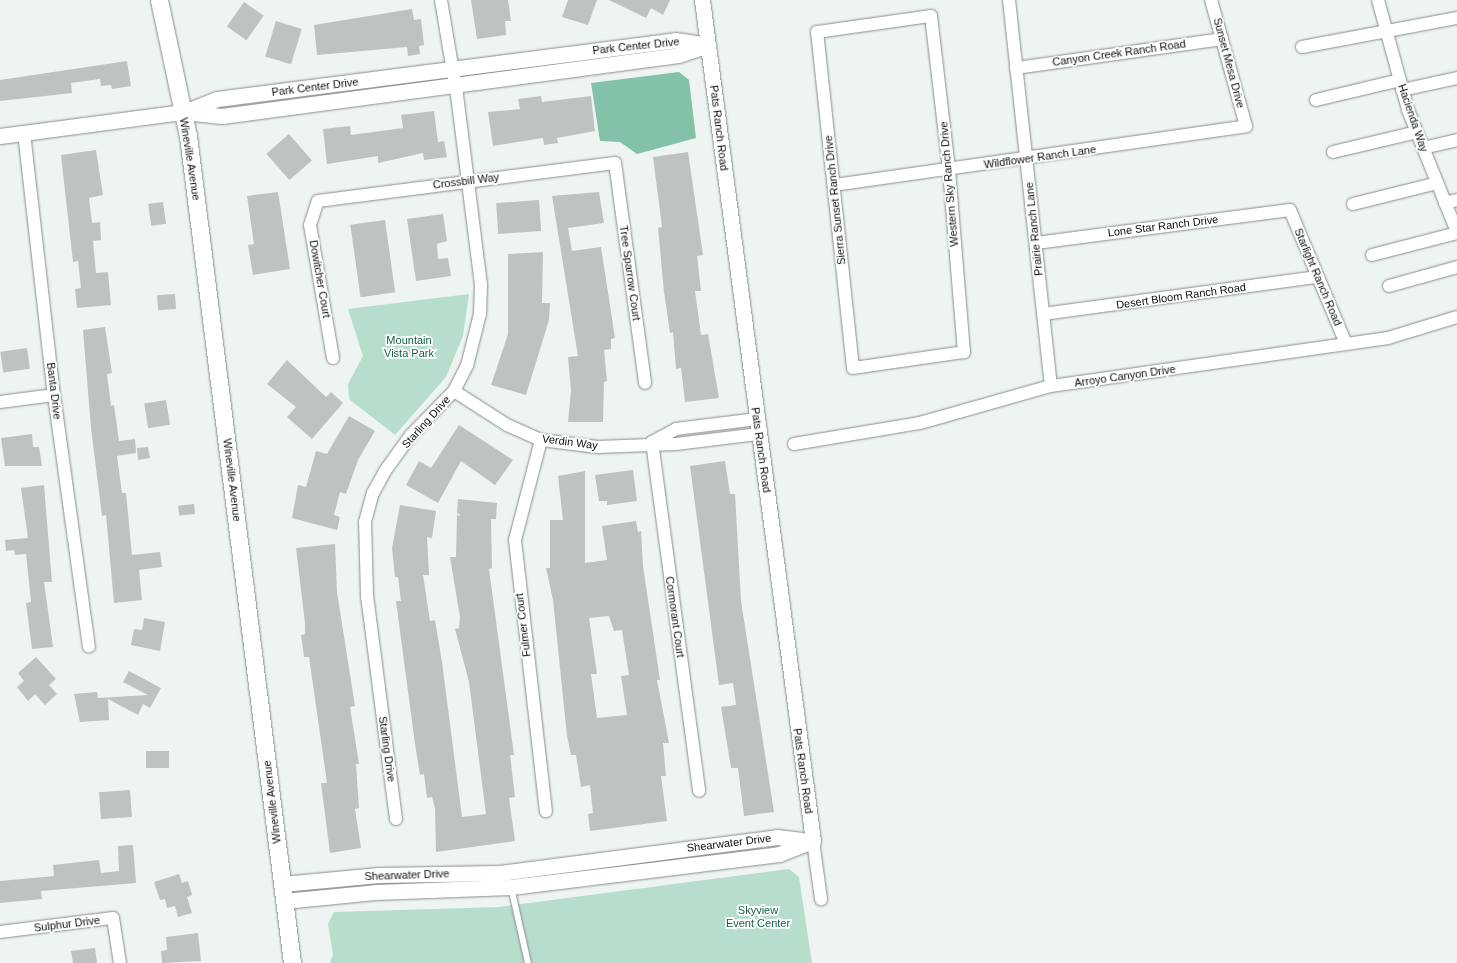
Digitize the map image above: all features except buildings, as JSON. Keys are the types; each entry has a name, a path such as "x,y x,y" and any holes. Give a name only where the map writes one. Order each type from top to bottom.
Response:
{"main road":[{"name":"Wineville Avenue","path":"159,0 183,112 292,963"}],"street":[{"name":"Starling Drive","path":"396,819 367,596 365,522 373,493 385,471 411,435 454,391 469,359 480,314 480,285 456,84 441,0"},
{"name":"Pats Ranch Road","path":"702,0 821,899"},
{"name":"Prairie Ranch Lane","path":"1009,0 1051,386"},
{"name":"Sunset Mesa Drive","path":"1211,0 1246,126"},
{"name":"Hacienda Way","path":"1378,0 1401,85 1417,132 1437,183 1451,202 1457,232"},
{"name":"Western Sky Ranch Drive","path":"817,32 931,16 949,170 964,352 853,368"},
{"path":"1302,47 1457,18"},
{"name":"Sierra Sunset Ranch Drive","path":"817,32 853,368"},
{"name":"Canyon Creek Ranch Road","path":"1016,68 1222,39"},
{"name":"Park Center Drive","path":"183,112 217,99 675,40 708,45"},
{"name":"Park Center Drive","path":"0,136 183,112 222,116 678,55 708,45"},
{"path":"1316,100 1401,85 1457,78"},
{"name":"Wildflower Ranch Lane","path":"834,185 1026,160 1246,126"},
{"path":"1333,152 1417,132"},
{"name":"Banta Drive","path":"24,133 54,395 89,648"},
{"path":"1423,148 1457,140"},
{"name":"Crossbill Way","path":"318,201 615,163"},
{"name":"Tree Sparrow Court","path":"615,163 645,383"},
{"path":"1353,204 1437,183"},
{"name":"Dowitcher Court","path":"318,201 310,225 333,358"},
{"name":"Lone Star Ranch Drive","path":"1036,242 1290,210"},
{"name":"Starlight Ranch Road","path":"1290,210 1346,344"},
{"path":"1372,255 1457,232"},
{"path":"1389,286 1457,267"},
{"name":"Desert Bloom Ranch Road","path":"1043,314 1318,277"},
{"name":"Arroyo Canyon Drive","path":"794,444 920,423 1051,386 1388,338 1457,317"},
{"name":"Verdin Way","path":"454,391 507,425 541,440 598,447 652,442 676,444 759,434"},
{"path":"0,402 54,395"},
{"name":"Verdin Way","path":"652,442 676,429 757,419"},
{"name":"Fulmer Court","path":"541,440 516,540 546,811"},
{"name":"Cormorant Court","path":"652,442 699,791"},
{"name":"Shearwater Drive","path":"282,884 379,875 500,873 777,837 813,841"},
{"name":"Shearwater Drive","path":"284,901 375,892 511,887 779,854 813,841"},
{"name":"Sulphur Drive","path":"0,932 114,918 120,963"}],"lane":[{"path":"511,887 528,963"}],"green space":[{"name":"Mountain Vista Park","path":"469,294 463,336 446,377 395,435 349,399 348,384 363,356 348,309"},
{"name":"Skyview Event Center","path":"789,869 799,877 812,963 330,963 333,954 328,924 334,912 499,907"}],"shaded area":[{"path":"679,72 689,80 696,138 637,154 620,142 600,141 591,83"}]}
